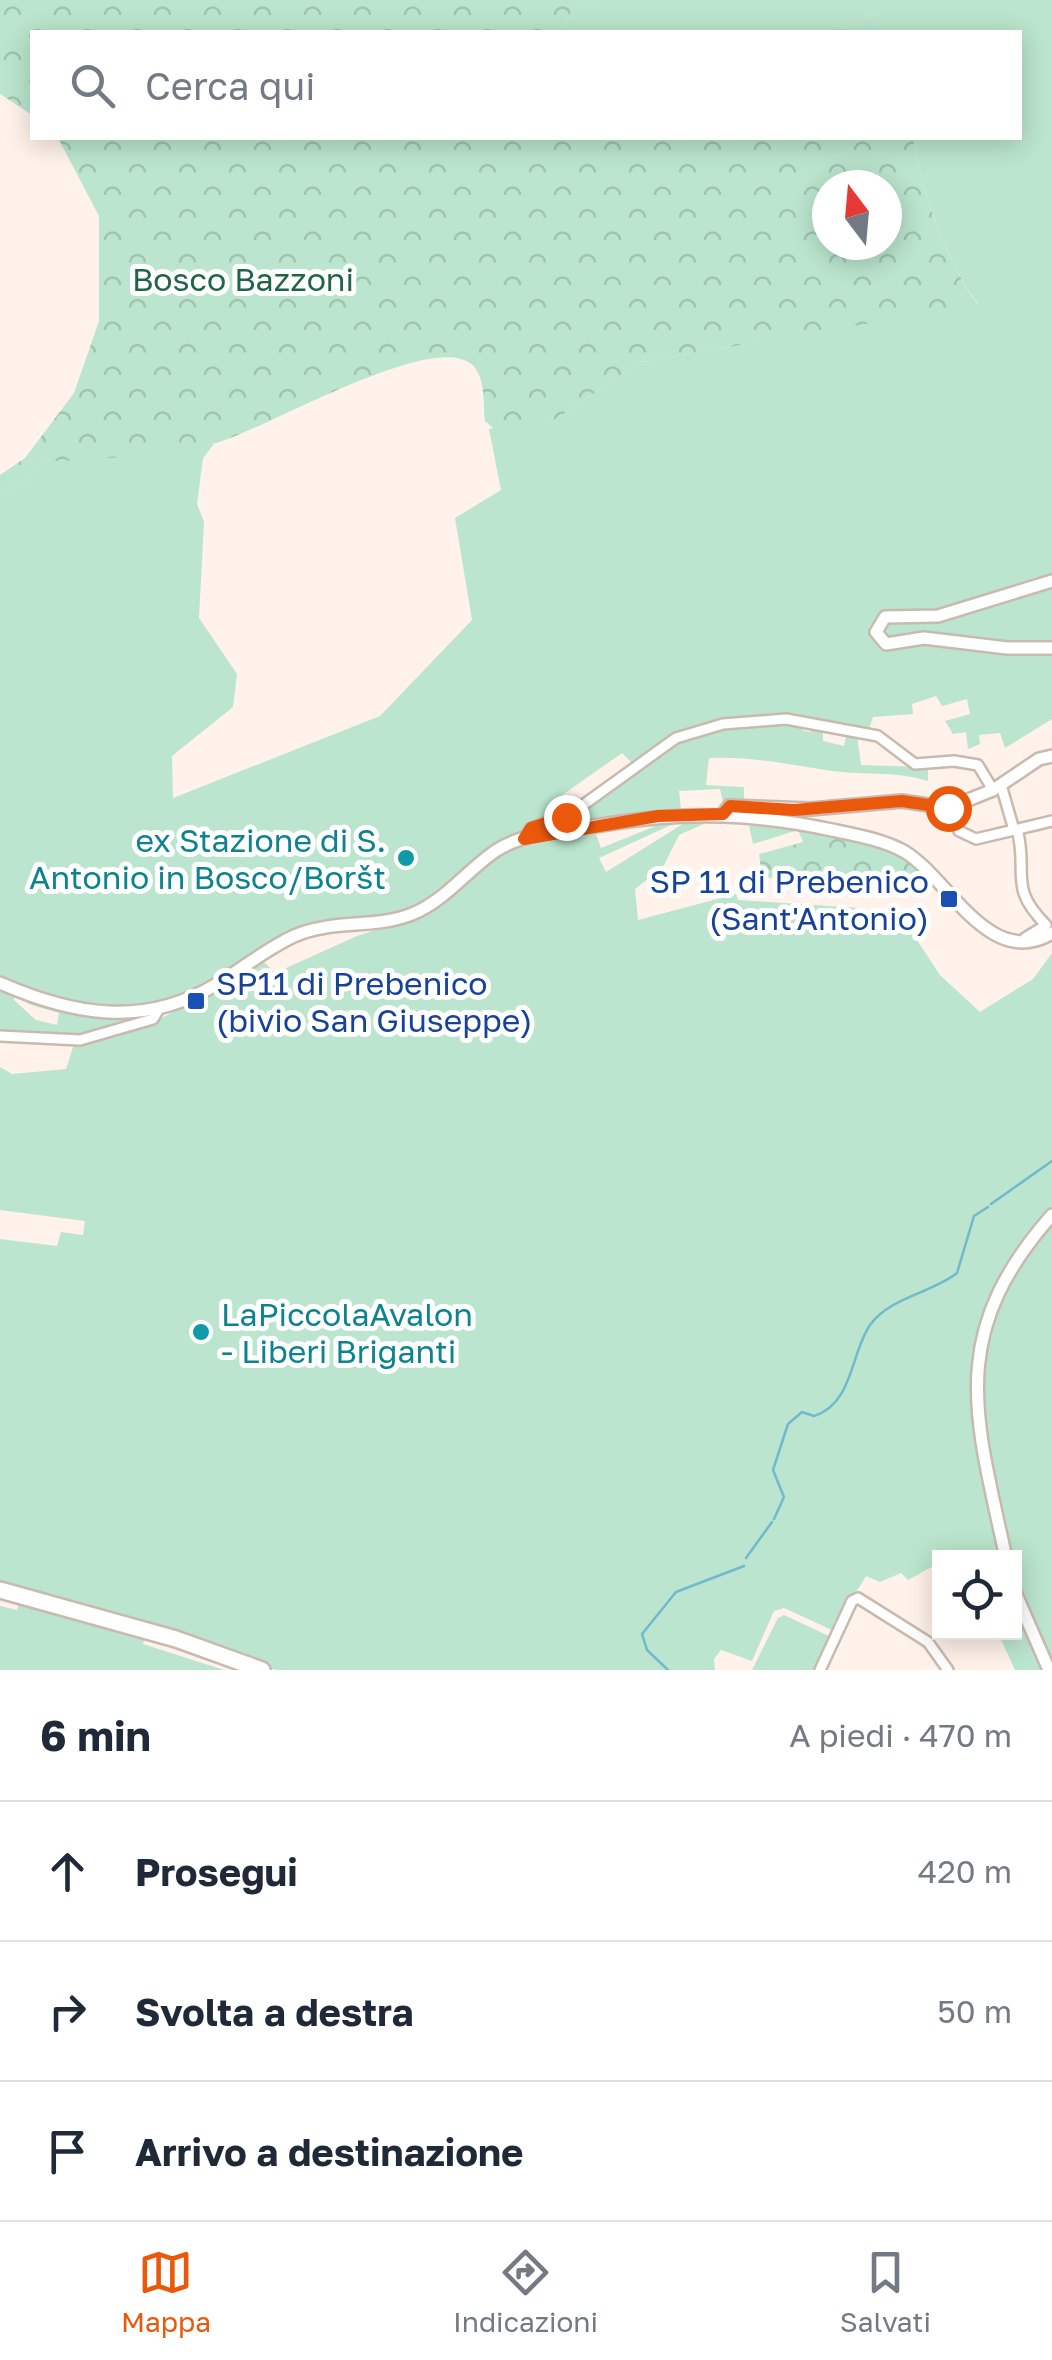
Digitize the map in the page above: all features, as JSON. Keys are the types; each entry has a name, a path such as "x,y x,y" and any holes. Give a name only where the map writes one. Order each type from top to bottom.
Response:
{"highway":[{"path":"0,1590 19,1600 262,1670"},
{"path":"0,1599 19,1600"},
{"path":"146,1635 240,1670"}],"main road":[{"path":"1052,580 938,616 885,618 876,632 886,644 924,638 1007,648 1052,648"},
{"path":"723,814 730,806 794,810 902,801 955,806 1052,756"},
{"path":"0,983 42,1001 90,1013 159,1009 196,996 297,935 336,924 399,918 422,910 495,851 524,839 658,816 723,814 779,818 900,850 988,931 1020,940 1052,933"},
{"path":"1004,1550 979,1426 975,1370 988,1313 1002,1282 1052,1215"},
{"path":"1022,1608 1049,1670"}],"street":[{"path":"524,839 531,828 572,813 676,738 748,721 786,719 878,736 911,763 978,766 997,787 1016,829 1023,896 1029,909 1046,924 1020,940"},
{"path":"955,806 958,831 968,837 1052,821"},
{"path":"0,1036 80,1040 153,1019 159,1009"},
{"path":"820,1670 852,1600 858,1598 928,1642 948,1670"}],"green space":[{"path":"0,0 596,0 573,8 561,30 30,30 30,114 0,94"},
{"path":"596,0 1052,0 1052,576 947,608 883,615 869,627 878,644 888,648 909,642 1052,651 1052,719 1005,748 1000,733 979,735 980,744 968,749 966,732 953,734 945,721 970,714 967,699 942,706 936,696 912,704 913,714 873,717 869,729 774,717 718,723 661,744 631,762 622,753 548,805 549,817 490,849 414,907 385,916 342,917 295,930 206,986 174,1000 128,1010 75,1006 0,979 0,494 27,480 44,460 214,444 203,458 197,504 204,522 199,618 237,674 233,707 172,756 173,798 380,716 472,620 455,518 501,490 489,429 554,420 640,362 978,304 936,225 913,140 1022,140 1022,30 880,30 875,13 837,30 561,30 573,8"},
{"path":"875,13 880,30 837,30"},
{"name":"Bosco Bazzoni","path":"59,140 913,140 936,225 978,305 640,362 554,420 496,431 485,421 479,374 470,363 449,357 420,361 347,386 219,442 132,456 44,460 27,480 0,494 0,475 25,458 74,393 99,321 99,216"},
{"path":"1052,585 1052,643 918,634 895,637 882,631 892,623 951,619"},
{"path":"776,722 803,726 802,730 810,732 813,727 823,731 823,741 844,746 847,733 857,734 861,765 928,767 928,781 754,759 709,758 706,785 744,787 744,801 723,802 720,789 679,791 681,809 535,832 579,812 674,743 719,728"},
{"path":"717,818 679,835 663,867 635,889 638,920 736,894 738,900 859,908 907,925 940,975 980,1012 1033,979 1052,953 1052,1209 1016,1250 993,1291 979,1332 974,1374 975,1416 1000,1550 932,1550 932,1567 908,1580 901,1573 880,1582 866,1576 832,1630 784,1608 774,1611 752,1661 721,1650 714,1659 715,1670 276,1670 148,1625 143,1644 224,1670 0,1670 0,1606 17,1610 22,1590 0,1583 0,1239 57,1246 61,1232 83,1235 85,1221 0,1210 0,1067 12,1074 66,1069 74,1044 162,1018 261,959 275,973 357,936 412,918 513,845 595,831 601,848 658,825 682,820 599,858 606,872 686,822"},
{"path":"772,821 883,846 924,873 908,893 910,887 901,884 812,883 762,877 759,854 803,842 798,830 753,844 749,826"},
{"path":"0,986 13,992 14,1000 36,1020 57,1025 59,1013 28,1004 20,995 91,1017 149,1014 74,1037 0,1032"},
{"path":"1052,1220 1052,1666 1022,1591 1022,1550 1009,1550 988,1469 982,1427 980,1387 987,1331 993,1313"},
{"path":"784,1615 831,1637 815,1670 752,1670 778,1618"},
{"path":"1022,1618 1044,1670 1015,1670 1001,1640 1022,1640"}],"waterway":[{"path":"991,1204 1052,1161"},
{"path":"774,1519 784,1497 773,1470 788,1424 802,1412 814,1416 837,1401 864,1336 878,1316 957,1273 974,1216 988,1207"},
{"path":"746,1558 772,1522"},
{"path":"668,1670 647,1650 642,1634 676,1592 744,1566"}],"place":[{"name":"ex Stazione di S. Antonio in Bosco/Boršt","path":"406,858"},
{"name":"SP 11 di Prebenico (Sant'Antonio)","path":"949,899"},
{"name":"SP11 di Prebenico (bivio San Giuseppe)","path":"196,1001"},
{"name":"LaPiccolaAvalon - Liberi Briganti","path":"201,1332"}],"route":[{"path":"566,817 531,828 524,839 658,816 723,814 724,808 730,806 794,810 902,801 948,808"}]}
